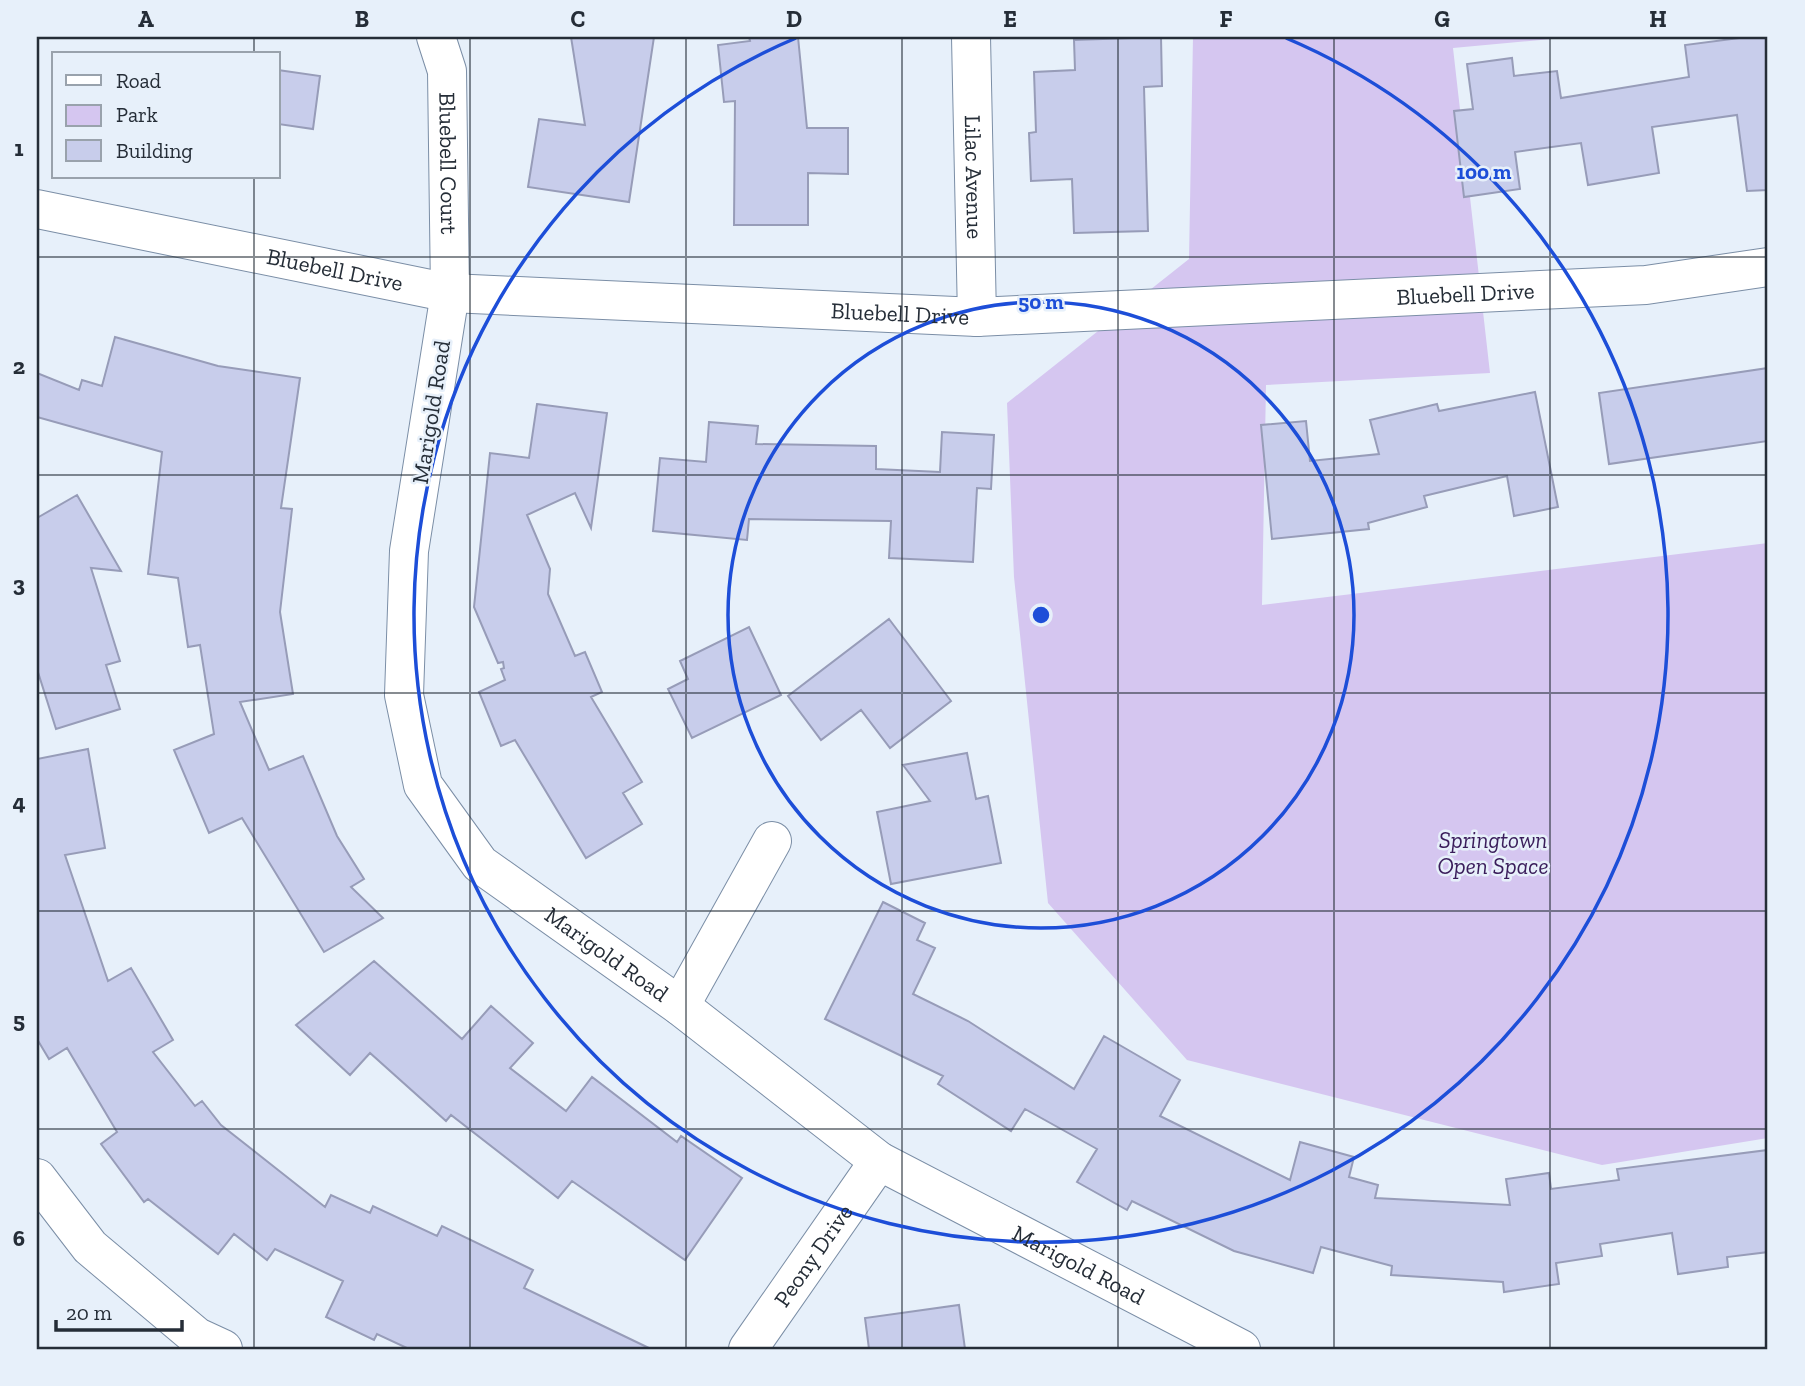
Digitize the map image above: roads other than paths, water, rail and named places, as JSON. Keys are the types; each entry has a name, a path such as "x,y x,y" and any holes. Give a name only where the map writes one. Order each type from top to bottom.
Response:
{"street":[{"name":"Bluebell Court","path":"436,37 447,71 450,293"},
{"name":"Lilac Avenue","path":"971,37 977,317"},
{"name":"Bluebell Drive","path":"37,209 450,293 977,317 1646,285 1768,267"},
{"name":"Marigold Road","path":"450,293 409,551 404,695 423,785 480,864 680,1006 879,1161 1241,1349"},
{"path":"680,1006 772,841"},
{"name":"Peony Drive","path":"748,1349 879,1161"},
{"path":"37,1178 90,1247 197,1337 223,1349"}],"park label":[{"name":"Springtown Open Space","path":"1493,853"}]}
